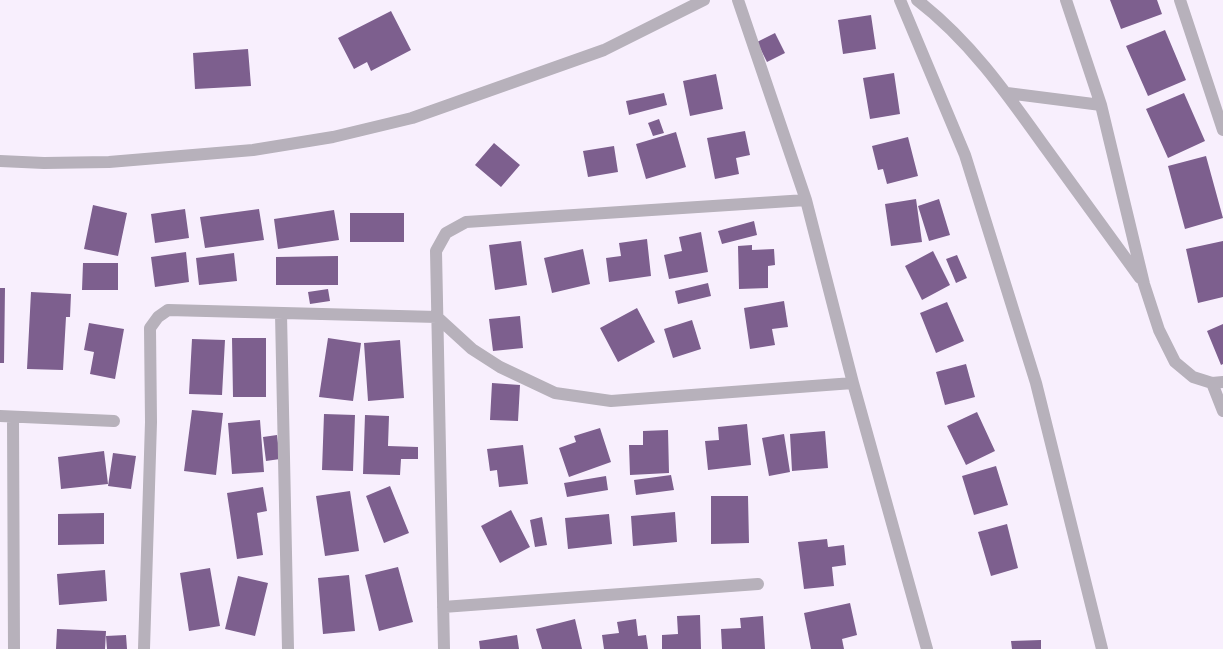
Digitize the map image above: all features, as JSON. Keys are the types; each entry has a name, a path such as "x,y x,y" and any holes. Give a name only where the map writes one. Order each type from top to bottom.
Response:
{"street":[{"path":"0,162 44,164 109,162 253,150 333,137 412,118 604,50 704,0"},
{"path":"738,0 806,200 853,383 927,649"},
{"path":"900,0 965,155 1036,383 1102,649"},
{"path":"917,0 936,14 978,57 1007,93 1144,284"},
{"path":"1066,0 1101,105 1144,284 1158,330 1175,362 1193,377 1218,382 1223,411"},
{"path":"1180,0 1223,130"},
{"path":"1007,93 1101,105"},
{"path":"444,649 436,251 446,233 466,222 806,200"},
{"path":"144,649 151,422 150,328 158,317 168,310 437,317 472,349 500,367 555,393 611,401 853,383"},
{"path":"281,314 288,649"},
{"path":"0,416 114,421"},
{"path":"13,417 14,649"},
{"path":"443,607 758,584"}],"building":[{"path":"1110,0 1157,0 1162,14 1121,29"},
{"path":"391,11 411,50 371,71 367,62 354,69 338,38"},
{"path":"871,15 876,49 843,54 838,20"},
{"path":"1165,30 1186,80 1148,96 1126,46"},
{"path":"775,33 785,53 767,62 757,42"},
{"path":"248,49 251,86 195,89 193,53"},
{"path":"894,73 900,114 870,119 863,78"},
{"path":"716,74 723,109 690,116 683,81"},
{"path":"664,93 667,105 629,115 626,101"},
{"path":"1184,93 1205,141 1168,158 1146,109"},
{"path":"659,119 664,133 653,136 648,123"},
{"path":"745,131 750,155 736,158 739,174 715,179 707,138"},
{"path":"676,132 686,167 646,179 636,144"},
{"path":"908,137 918,176 887,184 883,169 878,170 872,146"},
{"path":"494,143 520,165 501,187 475,165"},
{"path":"614,146 618,172 588,177 583,151"},
{"path":"1206,156 1223,218 1185,229 1168,166"},
{"path":"916,199 922,242 891,246 885,204"},
{"path":"939,199 950,235 929,241 918,206"},
{"path":"93,205 127,213 118,256 84,249"},
{"path":"185,209 189,238 155,243 151,214"},
{"path":"259,209 264,240 205,248 200,217"},
{"path":"334,210 339,240 278,249 274,219"},
{"path":"350,213 404,213 404,242 350,242"},
{"path":"754,221 757,235 722,244 718,231"},
{"path":"701,232 708,272 669,279 664,255 682,251 679,237"},
{"path":"647,239 651,276 609,282 606,258 621,256 619,243"},
{"path":"521,241 527,285 495,290 489,245"},
{"path":"1223,241 1223,297 1198,303 1186,249"},
{"path":"752,245 752,250 774,249 775,265 768,266 768,288 739,289 738,246"},
{"path":"583,249 590,284 552,293 544,258"},
{"path":"933,251 950,285 922,300 905,266"},
{"path":"186,252 189,282 155,287 151,257"},
{"path":"234,253 237,281 199,285 196,258"},
{"path":"957,255 967,278 956,283 946,259"},
{"path":"338,256 338,285 276,285 276,257"},
{"path":"83,263 118,263 118,290 82,290"},
{"path":"708,283 711,296 678,304 675,291"},
{"path":"0,288 5,288 4,363 0,363"},
{"path":"328,289 330,301 310,304 308,292"},
{"path":"31,292 71,294 70,317 66,317 63,370 27,369"},
{"path":"784,301 788,327 772,329 775,345 750,349 744,308"},
{"path":"947,302 964,341 936,353 920,313"},
{"path":"637,308 655,342 618,362 600,328"},
{"path":"520,316 523,348 493,351 489,319"},
{"path":"692,320 701,349 673,358 664,329"},
{"path":"89,323 124,329 115,379 90,374 94,352 84,350"},
{"path":"1223,324 1223,364 1221,365 1207,331"},
{"path":"232,338 266,338 266,397 233,397"},
{"path":"328,338 361,343 353,401 319,397"},
{"path":"192,339 225,340 222,395 189,394"},
{"path":"400,340 404,398 368,401 364,343"},
{"path":"966,364 975,397 945,405 936,372"},
{"path":"492,383 520,385 518,421 490,420"},
{"path":"192,410 223,413 216,475 184,471"},
{"path":"977,412 995,451 966,465 947,426"},
{"path":"324,414 355,415 353,471 322,470"},
{"path":"365,415 389,416 388,446 418,447 418,459 401,459 400,475 363,474"},
{"path":"260,420 264,472 232,474 228,423"},
{"path":"747,424 751,465 708,470 705,441 719,440 718,427"},
{"path":"600,428 611,462 569,477 559,448 576,442 574,436"},
{"path":"668,430 669,473 630,475 629,445 643,445 643,431"},
{"path":"825,431 828,468 792,471 790,434"},
{"path":"784,434 790,472 769,476 762,438"},
{"path":"277,435 280,459 266,461 263,437"},
{"path":"523,445 528,484 499,487 497,470 490,471 487,449"},
{"path":"104,451 108,484 61,489 58,457"},
{"path":"113,453 136,456 131,489 108,486"},
{"path":"996,466 1008,505 974,515 962,476"},
{"path":"671,475 674,490 636,495 634,480"},
{"path":"606,476 608,490 567,497 564,483"},
{"path":"390,486 409,533 384,543 366,496"},
{"path":"263,487 267,511 257,513 263,555 237,559 227,493"},
{"path":"350,491 359,551 325,556 316,496"},
{"path":"711,496 748,496 749,543 711,544"},
{"path":"511,510 530,547 500,563 481,526"},
{"path":"675,512 677,542 633,546 631,516"},
{"path":"104,513 104,544 58,545 58,514"},
{"path":"609,514 612,544 568,549 565,518"},
{"path":"542,517 547,545 535,547 530,520"},
{"path":"1007,524 1018,568 991,576 978,532"},
{"path":"827,539 828,547 844,545 846,565 832,567 834,586 804,589 798,542"},
{"path":"398,567 413,622 379,631 365,575"},
{"path":"210,568 220,626 189,631 180,573"},
{"path":"105,570 107,601 59,605 57,574"},
{"path":"349,575 355,631 323,634 318,578"},
{"path":"238,576 268,583 255,636 225,629"},
{"path":"850,603 857,635 842,639 844,649 811,649 804,613"},
{"path":"700,615 701,649 662,649 662,635 678,634 677,616"},
{"path":"763,616 765,649 722,649 721,629 741,628 740,618"},
{"path":"575,619 582,649 542,649 536,629"},
{"path":"636,619 638,636 646,635 648,649 604,649 602,635 619,633 617,622"},
{"path":"57,629 106,631 105,649 56,649"},
{"path":"126,635 127,649 107,649 106,636"},
{"path":"517,635 519,649 480,649 479,641"},
{"path":"1041,640 1041,649 1012,649 1011,641"}]}
